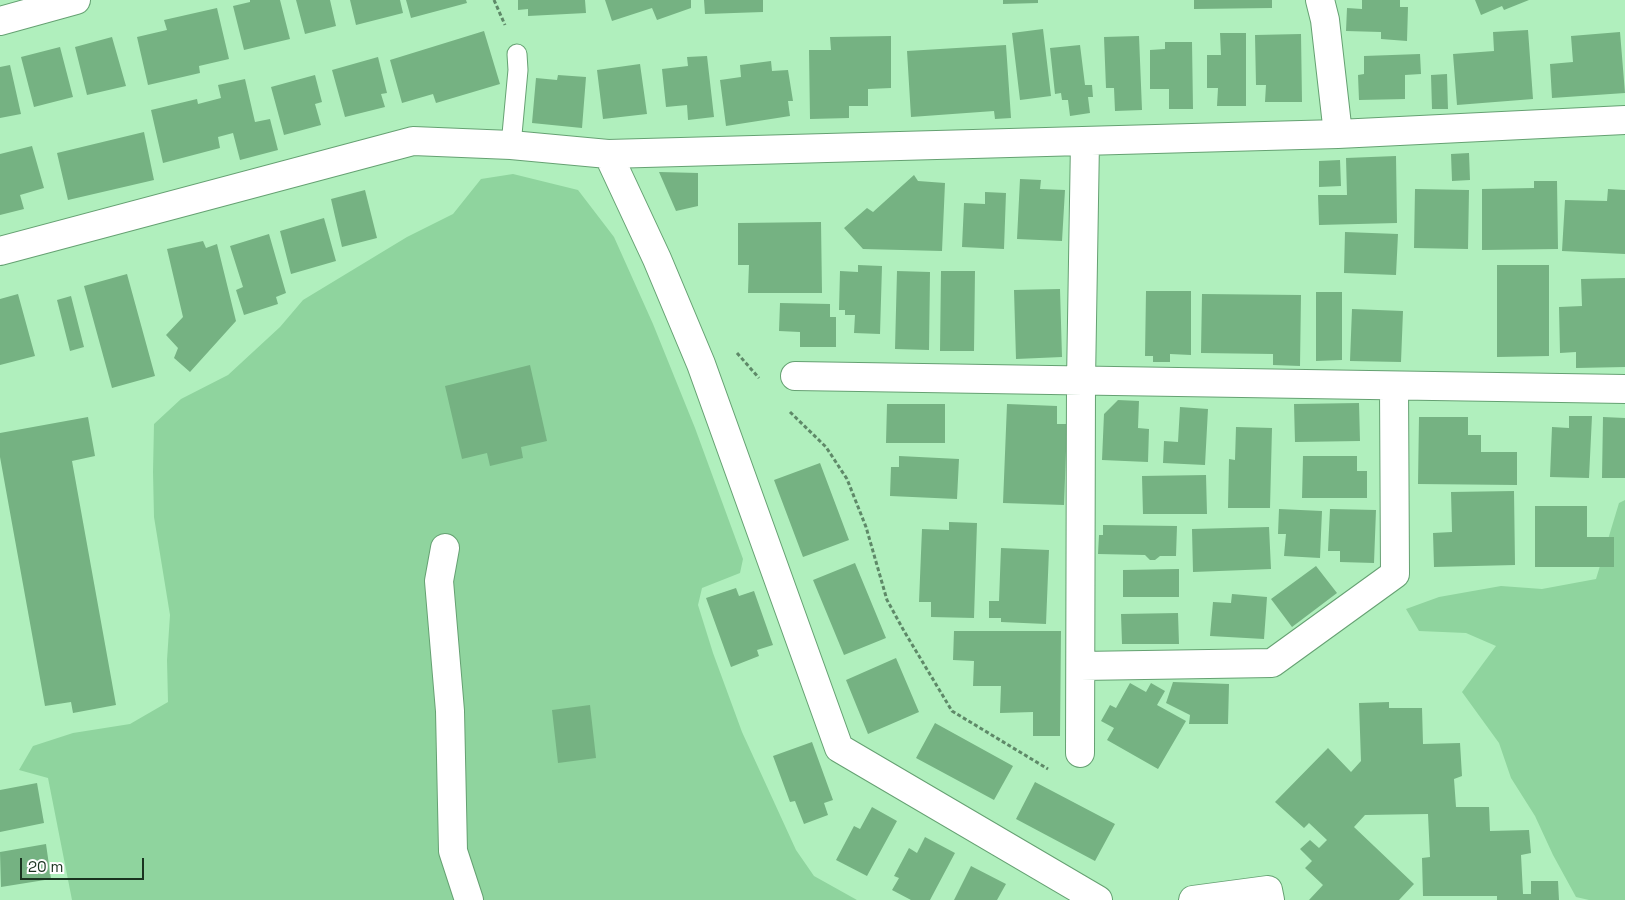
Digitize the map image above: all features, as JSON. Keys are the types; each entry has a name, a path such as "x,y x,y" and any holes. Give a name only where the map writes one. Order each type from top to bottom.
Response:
{"street":[{"path":"0,21 76,0"},
{"path":"1320,0 1325,20 1338,134"},
{"path":"0,251 413,141 510,145 608,154 1338,134 1625,120"},
{"path":"1080,754 1081,381 1085,141"},
{"path":"608,154 657,259 701,364 839,748 1098,900"},
{"path":"795,376 1625,390"},
{"path":"1081,666 1272,663 1395,574 1394,386"},
{"path":"445,548 439,581 450,711 453,851 469,900"},
{"path":"1193,900 1268,890 1270,900"}],"lane":[{"path":"510,145 518,70 517,54"}],"path":[{"path":"793,415 826,447 847,479 866,527 887,600 952,711 1064,779 1080,754"}],"green space":[{"path":"513,174 578,190 614,237 653,324 695,428 743,559 740,573 702,588 698,605 713,653 742,732 796,850 814,876 857,900 72,900 48,778 19,770 33,746 73,733 130,724 168,702 167,660 170,615 154,517 154,424 181,399 228,375 280,327 303,300 407,237 453,214 481,179"},
{"path":"1625,500 1625,900 1589,900 1576,897 1553,855 1535,816 1511,778 1499,743 1462,692 1496,646 1466,633 1419,631 1406,609 1439,597 1501,586 1542,589 1596,579 1619,503"}],"building":[{"path":"250,0 280,0 290,39 244,50 233,6 250,2"},
{"path":"296,0 330,0 336,26 305,34"},
{"path":"350,0 400,0 403,13 356,25"},
{"path":"406,0 466,0 467,3 411,18"},
{"path":"518,0 585,0 586,13 528,16 528,9 518,10"},
{"path":"605,0 691,0 691,8 657,20 652,8 612,21"},
{"path":"704,0 763,0 763,12 705,14"},
{"path":"1003,0 1038,0 1038,3 1003,4"},
{"path":"1194,0 1272,0 1272,8 1194,9"},
{"path":"1362,0 1400,0 1400,7 1408,7 1407,41 1381,39 1381,32 1346,31 1347,8 1362,9"},
{"path":"1475,0 1529,0 1504,10 1502,6 1481,15"},
{"path":"217,8 229,59 199,66 200,73 148,85 137,37 167,30 164,20"},
{"path":"1043,29 1051,96 1020,100 1012,33"},
{"path":"1528,30 1533,99 1457,105 1453,54 1494,51 1493,32"},
{"path":"484,31 500,84 436,103 433,94 402,103 390,60"},
{"path":"1620,32 1625,93 1552,98 1550,64 1573,62 1571,36"},
{"path":"1220,33 1246,33 1246,106 1217,106 1218,88 1207,88 1207,55 1221,55"},
{"path":"1301,34 1302,102 1265,102 1266,85 1256,85 1255,35"},
{"path":"891,36 891,88 868,89 868,106 849,106 849,118 810,119 809,50 831,50 830,37"},
{"path":"1139,36 1142,110 1115,111 1114,88 1106,88 1104,37"},
{"path":"112,37 126,86 87,95 75,47"},
{"path":"1165,42 1192,42 1193,109 1169,109 1169,89 1150,89 1150,50 1165,49"},
{"path":"1006,45 1011,118 995,119 994,111 911,117 907,51"},
{"path":"1080,45 1085,85 1092,85 1093,97 1088,97 1090,113 1070,116 1068,100 1062,100 1061,93 1055,94 1050,48"},
{"path":"60,47 73,97 34,107 21,57"},
{"path":"1420,54 1421,74 1405,75 1405,99 1359,100 1358,75 1364,74 1364,56"},
{"path":"707,56 714,117 688,120 687,105 666,107 662,69 688,66 687,57"},
{"path":"378,57 387,93 381,94 385,107 345,117 332,70"},
{"path":"771,61 772,71 788,70 793,101 788,101 790,116 726,126 720,80 741,77 740,65"},
{"path":"640,64 647,114 603,119 597,70"},
{"path":"10,65 21,114 0,118 0,67"},
{"path":"1447,74 1448,109 1432,109 1431,75"},
{"path":"315,75 322,102 315,104 321,125 284,135 271,87"},
{"path":"558,75 586,77 582,128 532,123 536,78 557,80"},
{"path":"245,79 255,122 270,119 278,150 240,160 233,133 218,137 220,148 163,163 151,110 197,99 198,104 221,98 218,85"},
{"path":"144,132 154,180 68,200 57,153"},
{"path":"32,146 44,188 20,195 24,209 0,215 0,154"},
{"path":"1469,153 1470,180 1452,181 1451,154"},
{"path":"1396,156 1397,223 1319,225 1318,195 1347,195 1346,158"},
{"path":"1340,160 1341,186 1319,187 1319,161"},
{"path":"659,172 698,173 698,206 676,211"},
{"path":"914,175 918,181 945,183 942,251 863,249 844,228 867,208 873,212"},
{"path":"1020,179 1041,180 1040,189 1065,190 1062,241 1017,239"},
{"path":"1534,181 1557,181 1558,249 1482,250 1482,189 1534,188"},
{"path":"1415,189 1469,190 1468,249 1414,248"},
{"path":"1608,189 1625,190 1625,254 1562,251 1565,200 1607,201"},
{"path":"365,190 377,238 342,247 331,199"},
{"path":"985,192 1006,193 1004,249 962,247 964,203 985,204"},
{"path":"324,218 336,261 291,274 280,231"},
{"path":"821,222 822,293 748,293 749,265 738,265 738,223"},
{"path":"1345,232 1398,234 1396,275 1344,273"},
{"path":"269,234 286,293 276,297 278,304 244,315 236,290 243,287 230,246"},
{"path":"203,241 206,248 217,244 236,321 190,372 174,358 178,348 166,335 183,317 167,249"},
{"path":"858,265 882,266 880,334 854,333 855,315 845,315 845,310 839,310 840,271 858,272"},
{"path":"1497,265 1549,265 1549,356 1497,357"},
{"path":"897,271 930,272 929,350 895,349"},
{"path":"941,271 975,271 974,351 940,351"},
{"path":"127,274 155,376 112,388 84,286"},
{"path":"1625,278 1625,367 1576,368 1576,352 1560,353 1559,307 1582,306 1581,279"},
{"path":"1060,289 1062,357 1016,359 1014,290"},
{"path":"1146,291 1191,291 1191,355 1170,354 1170,362 1153,362 1153,356 1145,356"},
{"path":"1316,292 1342,292 1342,360 1316,361"},
{"path":"18,294 35,356 0,365 0,299"},
{"path":"1202,294 1301,295 1300,366 1273,365 1273,354 1201,353"},
{"path":"71,296 84,347 70,351 57,300"},
{"path":"780,303 830,304 830,317 836,317 836,347 800,347 800,332 779,331"},
{"path":"1352,309 1403,311 1401,362 1350,361"},
{"path":"530,365 547,441 521,447 523,458 490,466 487,453 462,459 445,386"},
{"path":"1118,400 1139,401 1138,428 1149,429 1148,462 1102,460 1104,414"},
{"path":"1359,403 1360,441 1295,442 1294,404"},
{"path":"887,404 945,404 945,443 886,443"},
{"path":"1007,404 1057,406 1057,424 1067,424 1064,505 1003,503"},
{"path":"1180,407 1208,409 1205,465 1163,463 1164,441 1178,442"},
{"path":"1569,416 1592,416 1589,478 1550,477 1552,427 1569,428"},
{"path":"88,417 95,456 72,461 116,705 73,713 71,702 45,706 0,457 0,433"},
{"path":"1419,417 1468,417 1468,435 1481,435 1481,452 1517,452 1517,485 1418,484"},
{"path":"1603,417 1625,418 1625,478 1602,478"},
{"path":"1236,427 1272,428 1270,508 1228,508 1229,459 1235,460"},
{"path":"899,456 959,459 957,499 890,496 891,467 899,467"},
{"path":"1303,456 1357,456 1357,471 1367,471 1367,498 1302,498"},
{"path":"820,463 849,540 803,557 774,480"},
{"path":"1206,475 1207,514 1143,514 1142,476"},
{"path":"1514,491 1515,565 1434,567 1433,533 1452,532 1451,492"},
{"path":"1535,506 1587,506 1587,537 1614,537 1614,567 1535,567"},
{"path":"1279,509 1322,511 1320,558 1284,556 1286,534 1278,534"},
{"path":"1330,509 1376,510 1374,563 1340,562 1340,551 1328,551"},
{"path":"949,522 977,523 974,618 931,617 931,602 919,602 922,529 949,530"},
{"path":"1103,525 1177,526 1176,556 1160,556 1155,560 1150,560 1145,555 1098,554 1099,535 1103,535"},
{"path":"1269,527 1271,569 1193,572 1192,529"},
{"path":"1001,548 1049,550 1046,624 1001,622 1001,618 989,618 989,601 999,601"},
{"path":"855,563 886,638 844,655 813,580"},
{"path":"1316,566 1337,593 1292,627 1271,599"},
{"path":"1179,569 1179,597 1123,597 1123,570"},
{"path":"736,588 739,596 754,591 773,645 757,650 759,656 731,667 706,598"},
{"path":"1232,594 1267,597 1264,639 1210,636 1213,602 1231,603"},
{"path":"1178,613 1179,644 1122,644 1121,614"},
{"path":"954,631 1061,631 1060,736 1033,736 1033,712 1000,713 1001,686 973,686 974,661 953,660"},
{"path":"896,658 919,712 868,734 846,680"},
{"path":"1173,682 1229,684 1228,724 1189,724 1190,715 1166,703"},
{"path":"1130,683 1146,692 1151,683 1165,691 1157,705 1186,721 1158,769 1107,740 1114,728 1101,721 1110,705 1116,708"},
{"path":"1389,702 1389,708 1422,708 1423,744 1460,743 1462,776 1454,779 1456,807 1489,807 1490,831 1529,830 1531,853 1521,855 1523,894 1531,894 1531,881 1558,881 1559,900 1497,900 1497,896 1423,896 1422,858 1430,857 1428,814 1365,815 1354,827 1414,884 1399,900 1309,900 1323,885 1305,868 1312,861 1300,849 1310,840 1319,848 1327,840 1309,823 1304,828 1275,802 1328,748 1351,772 1361,761 1359,703"},
{"path":"590,705 596,758 558,763 552,710"},
{"path":"935,723 1013,766 994,800 916,758"},
{"path":"812,742 833,800 824,803 828,815 804,824 795,801 790,802 773,756"},
{"path":"1035,782 1115,824 1095,861 1016,819"},
{"path":"37,783 44,823 0,832 0,790"},
{"path":"872,807 897,821 867,876 836,860 854,826 860,829"},
{"path":"925,837 955,853 930,900 911,900 892,890 899,878 894,876 909,848 917,853"},
{"path":"46,844 51,879 1,887 0,852"},
{"path":"971,866 1006,884 997,900 954,900"}]}
